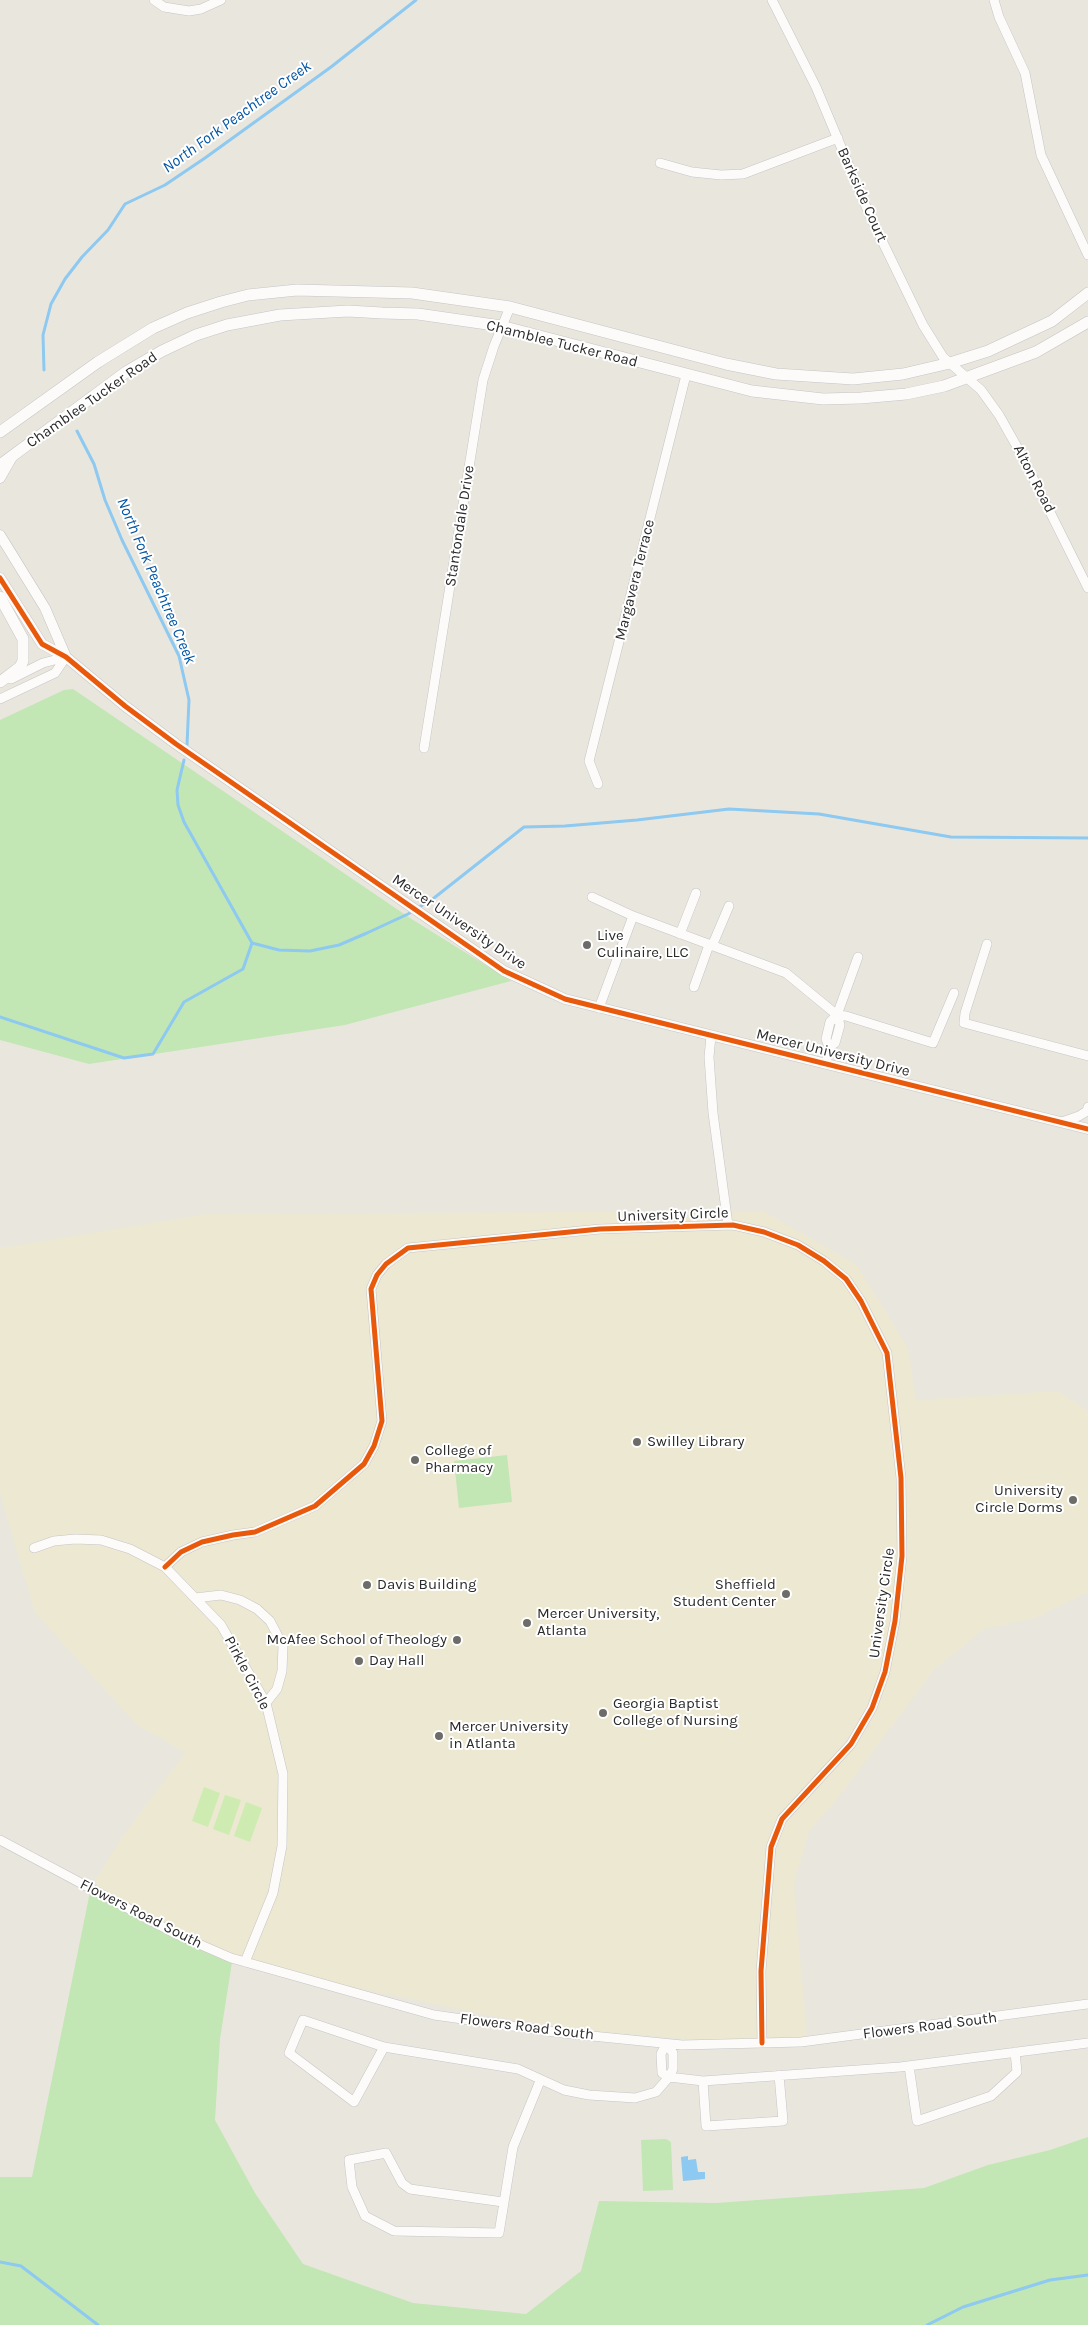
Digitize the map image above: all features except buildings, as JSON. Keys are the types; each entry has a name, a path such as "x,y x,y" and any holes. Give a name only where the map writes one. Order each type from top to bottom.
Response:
{"main road":[{"name":"Chamblee Tucker Road","path":"0,432 98,362 153,328 187,313 248,296 306,290 412,293 510,307 726,364 776,374 853,379 903,374 950,363 988,351 1052,321 1088,293"},
{"name":"Chamblee Tucker Road","path":"0,465 126,372 155,355 196,335 227,325 280,315 348,311 418,314 501,326 752,392 823,399 906,394 969,379 1036,352 1088,322"},
{"path":"0,597 24,639 23,660 20,667 0,683"}],"street":[{"path":"154,0 164,7 189,10 201,9 220,0"},
{"name":"Barkside Court","path":"772,0 816,87 870,216 923,325 938,351 969,379"},
{"path":"994,0 999,17 1025,72 1041,155 1088,254"},
{"path":"660,163 692,172 721,175 743,174 838,138"},
{"name":"Stantondale Drive","path":"424,748 483,380 501,326 510,307"},
{"name":"Margavera Terrace","path":"598,784 589,761 686,375"},
{"name":"Alton Road","path":"969,379 981,390 1015,442 1088,588"},
{"path":"0,478 14,454"},
{"name":"Mercer University Drive","path":"0,535 45,608 66,657"},
{"name":"Mercer University Drive","path":"0,578 42,644 66,657 125,706 176,744 504,971 565,999 1088,1129"},
{"path":"0,683 43,663 66,657"},
{"path":"0,699 55,673 66,657"},
{"path":"680,934 696,893"},
{"path":"592,897 633,916 786,974 837,1015 846,1016 933,1043 954,993"},
{"path":"694,987 729,906"},
{"path":"599,1008 633,916"},
{"path":"987,944 965,1013 964,1023 1088,1056"},
{"path":"826,1064 829,1047 826,1039 830,1022 837,1015 858,957"},
{"path":"711,1036 712,1113 728,1225"},
{"path":"1062,1122 1079,1116 1087,1111 1088,1107"},
{"name":"University Circle","path":"165,1567 181,1552 202,1542 255,1532 315,1506 364,1464 374,1446 382,1421 371,1290 377,1275 396,1255 408,1248 591,1230 728,1225 764,1232 798,1245 824,1261 846,1279 861,1300 886,1352 901,1478 902,1556 895,1620 885,1672 872,1708 851,1744 782,1819 771,1847 761,1971 762,2043"},
{"name":"Pirkle Circle","path":"34,1548 54,1541 75,1539 101,1540 130,1549 165,1567 222,1625 266,1703 283,1774 282,1846 273,1894 245,1962"},
{"path":"195,1598 221,1595 240,1600 257,1609 270,1621 282,1646 282,1671 277,1689 266,1703"},
{"name":"Flowers Road South","path":"0,1840 176,1934 231,1958 434,2015 562,2033 666,2044 762,2043 801,2042 1088,2004"},
{"path":"384,2047 354,2102 289,2053 304,2020 384,2047 518,2069 540,2081 564,2090 589,2095 635,2098 656,2092 669,2077"},
{"path":"666,2044 661,2054 662,2072 669,2077 703,2081 910,2066 1088,2043"},
{"path":"910,2066 917,2121 991,2096 1017,2072 1015,2052"},
{"path":"703,2081 706,2126 783,2121 779,2075"},
{"path":"503,2202 410,2189 402,2183 386,2153 349,2160 352,2187 364,2216 394,2232 499,2233 513,2147 540,2081"}],"shaded area":[{"name":"Mercer University, Atlanta","path":"763,1211 857,1265 908,1348 916,1400 1058,1391 1088,1411 1088,1592 1035,1618 984,1629 934,1670 835,1802 809,1831 794,1884 807,2037 731,2043 586,2030 492,2016 232,1962 91,1887 120,1840 185,1753 136,1724 35,1613 0,1494 0,1248 206,1214"}],"green space":[{"path":"73,689 410,918 511,981 345,1025 89,1064 0,1040 0,720 64,690"},
{"path":"507,1455 512,1502 459,1508 454,1461"},
{"path":"204,1787 220,1793 208,1827 192,1821"},
{"path":"225,1795 241,1800 229,1835 213,1829"},
{"path":"246,1802 262,1808 250,1842 234,1836"},
{"path":"91,1887 232,1962 220,2039 215,2120 255,2193 303,2264 413,2303 526,2314 581,2271 599,2201 716,2203 924,2188 988,2165 1050,2150 1088,2137 1088,2325 0,2325 0,2177 32,2177"},
{"path":"666,2139 671,2142 673,2190 643,2191 641,2140"}],"water":[{"path":"688,2156 688,2160 696,2159 698,2172 705,2172 705,2179 683,2181 681,2157"}],"waterway":[{"name":"North Fork Peachtree Creek","path":"44,370 43,335 51,304 65,279 82,257 108,230 125,204 165,185 205,158 331,67 416,0"},
{"name":"North Fork Peachtree Creek","path":"77,431 94,464 105,500 122,540 179,656 189,700 187,745"},
{"name":"North Fork Peachtree Creek","path":"0,1017 124,1058 153,1054 184,1002 243,969 252,943 184,822 178,805 177,790 184,760"},
{"path":"252,943 279,950 310,951 339,945 408,914 434,898 524,827 565,826 637,820 729,809 819,814 951,837 1088,838"},
{"path":"0,2262 21,2266 98,2325"},
{"path":"927,2325 963,2307 1050,2280 1088,2275"}],"cycle path":[{"path":"0,578 42,644 66,657 125,706 176,744 504,971 565,999 1088,1129"},
{"path":"165,1567 181,1552 202,1542 255,1532 315,1506 364,1464 374,1446 382,1421 371,1289 377,1275 386,1264 408,1248 600,1229 733,1225 764,1232 798,1245 824,1261 846,1279 861,1301 887,1353 901,1478 902,1556 895,1621 885,1672 872,1708 851,1744 782,1819 771,1847 761,1971 762,2043"}],"place":[{"name":"Live Culinaire, LLC","path":"587,945"},
{"name":"Swilley Library","path":"637,1442"},
{"name":"College of Pharmacy","path":"415,1460"},
{"name":"University Circle Dorms","path":"1073,1500"},
{"name":"Davis Building","path":"367,1585"},
{"name":"Sheffield Student Center","path":"786,1594"},
{"name":"Mercer University, Atlanta","path":"527,1623"},
{"name":"McAfee School of Theology","path":"457,1640"},
{"name":"Day Hall","path":"359,1661"},
{"name":"Georgia Baptist College of Nursing","path":"603,1713"},
{"name":"Mercer University in Atlanta","path":"439,1736"}]}
